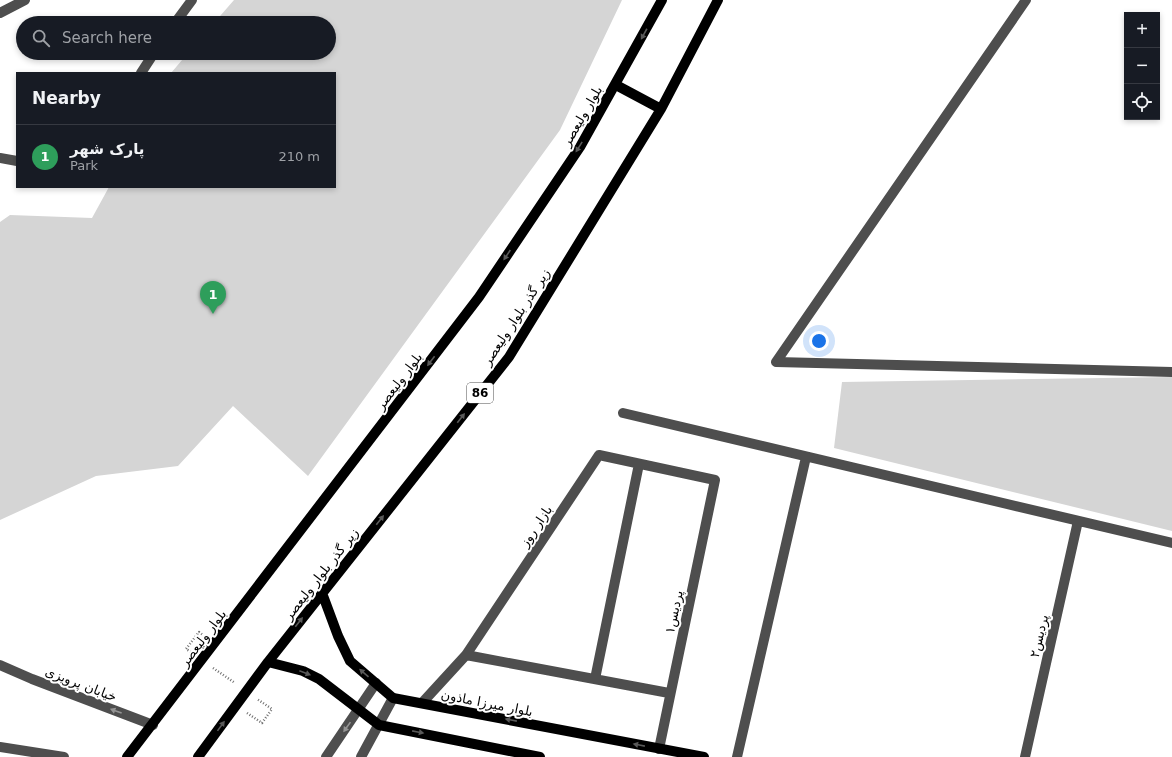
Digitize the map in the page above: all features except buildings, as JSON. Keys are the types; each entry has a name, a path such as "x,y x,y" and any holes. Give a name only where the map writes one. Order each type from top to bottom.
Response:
{"main road":[{"name":"بلوار ولیعصر","path":"127,757 153,725 479,297 580,147 616,85 662,0"},
{"name":"زیر گذر بلوار ولیعصر","path":"198,757 268,662 509,357 661,109 718,0"},
{"path":"616,85 661,109"},
{"name":"بلوار میرزا ماذون","path":"322,593 338,636 350,661 393,698 704,757"},
{"path":"268,662 303,671 319,679 380,725 540,757"}],"street":[{"path":"180,16 192,0"},
{"path":"1026,0 776,362 1172,372"},
{"path":"0,13 22,1"},
{"path":"142,72 149,60"},
{"path":"0,158 16,161"},
{"path":"623,413 1172,543"},
{"name":"بازار روز","path":"422,704 466,655 599,455 715,480"},
{"path":"737,757 806,456"},
{"path":"595,679 640,464"},
{"name":"پردیس۱","path":"659,749 715,480"},
{"name":"پردیس۲","path":"1025,757 1078,521"},
{"path":"466,655 670,693"},
{"name":"خیابان پرویزی","path":"0,665 45,684 153,725"},
{"path":"326,757 376,683"},
{"path":"361,757 380,725 393,698"},
{"path":"0,747 64,757"}],"path":[{"path":"192,653 186,648 198,632"},
{"path":"210,666 241,688"},
{"path":"253,696 272,709 262,723"}],"shaded area":[{"path":"234,0 622,0 560,130 308,476 233,406 178,466 96,476 0,520 0,222 10,215 92,218 108,188 336,188 336,72 172,72 182,60 336,60 336,16 220,16"},
{"path":"1172,377 1172,531 834,448 842,382"}],"place":[{"name":"پارک شهر","path":"213,314"}]}
